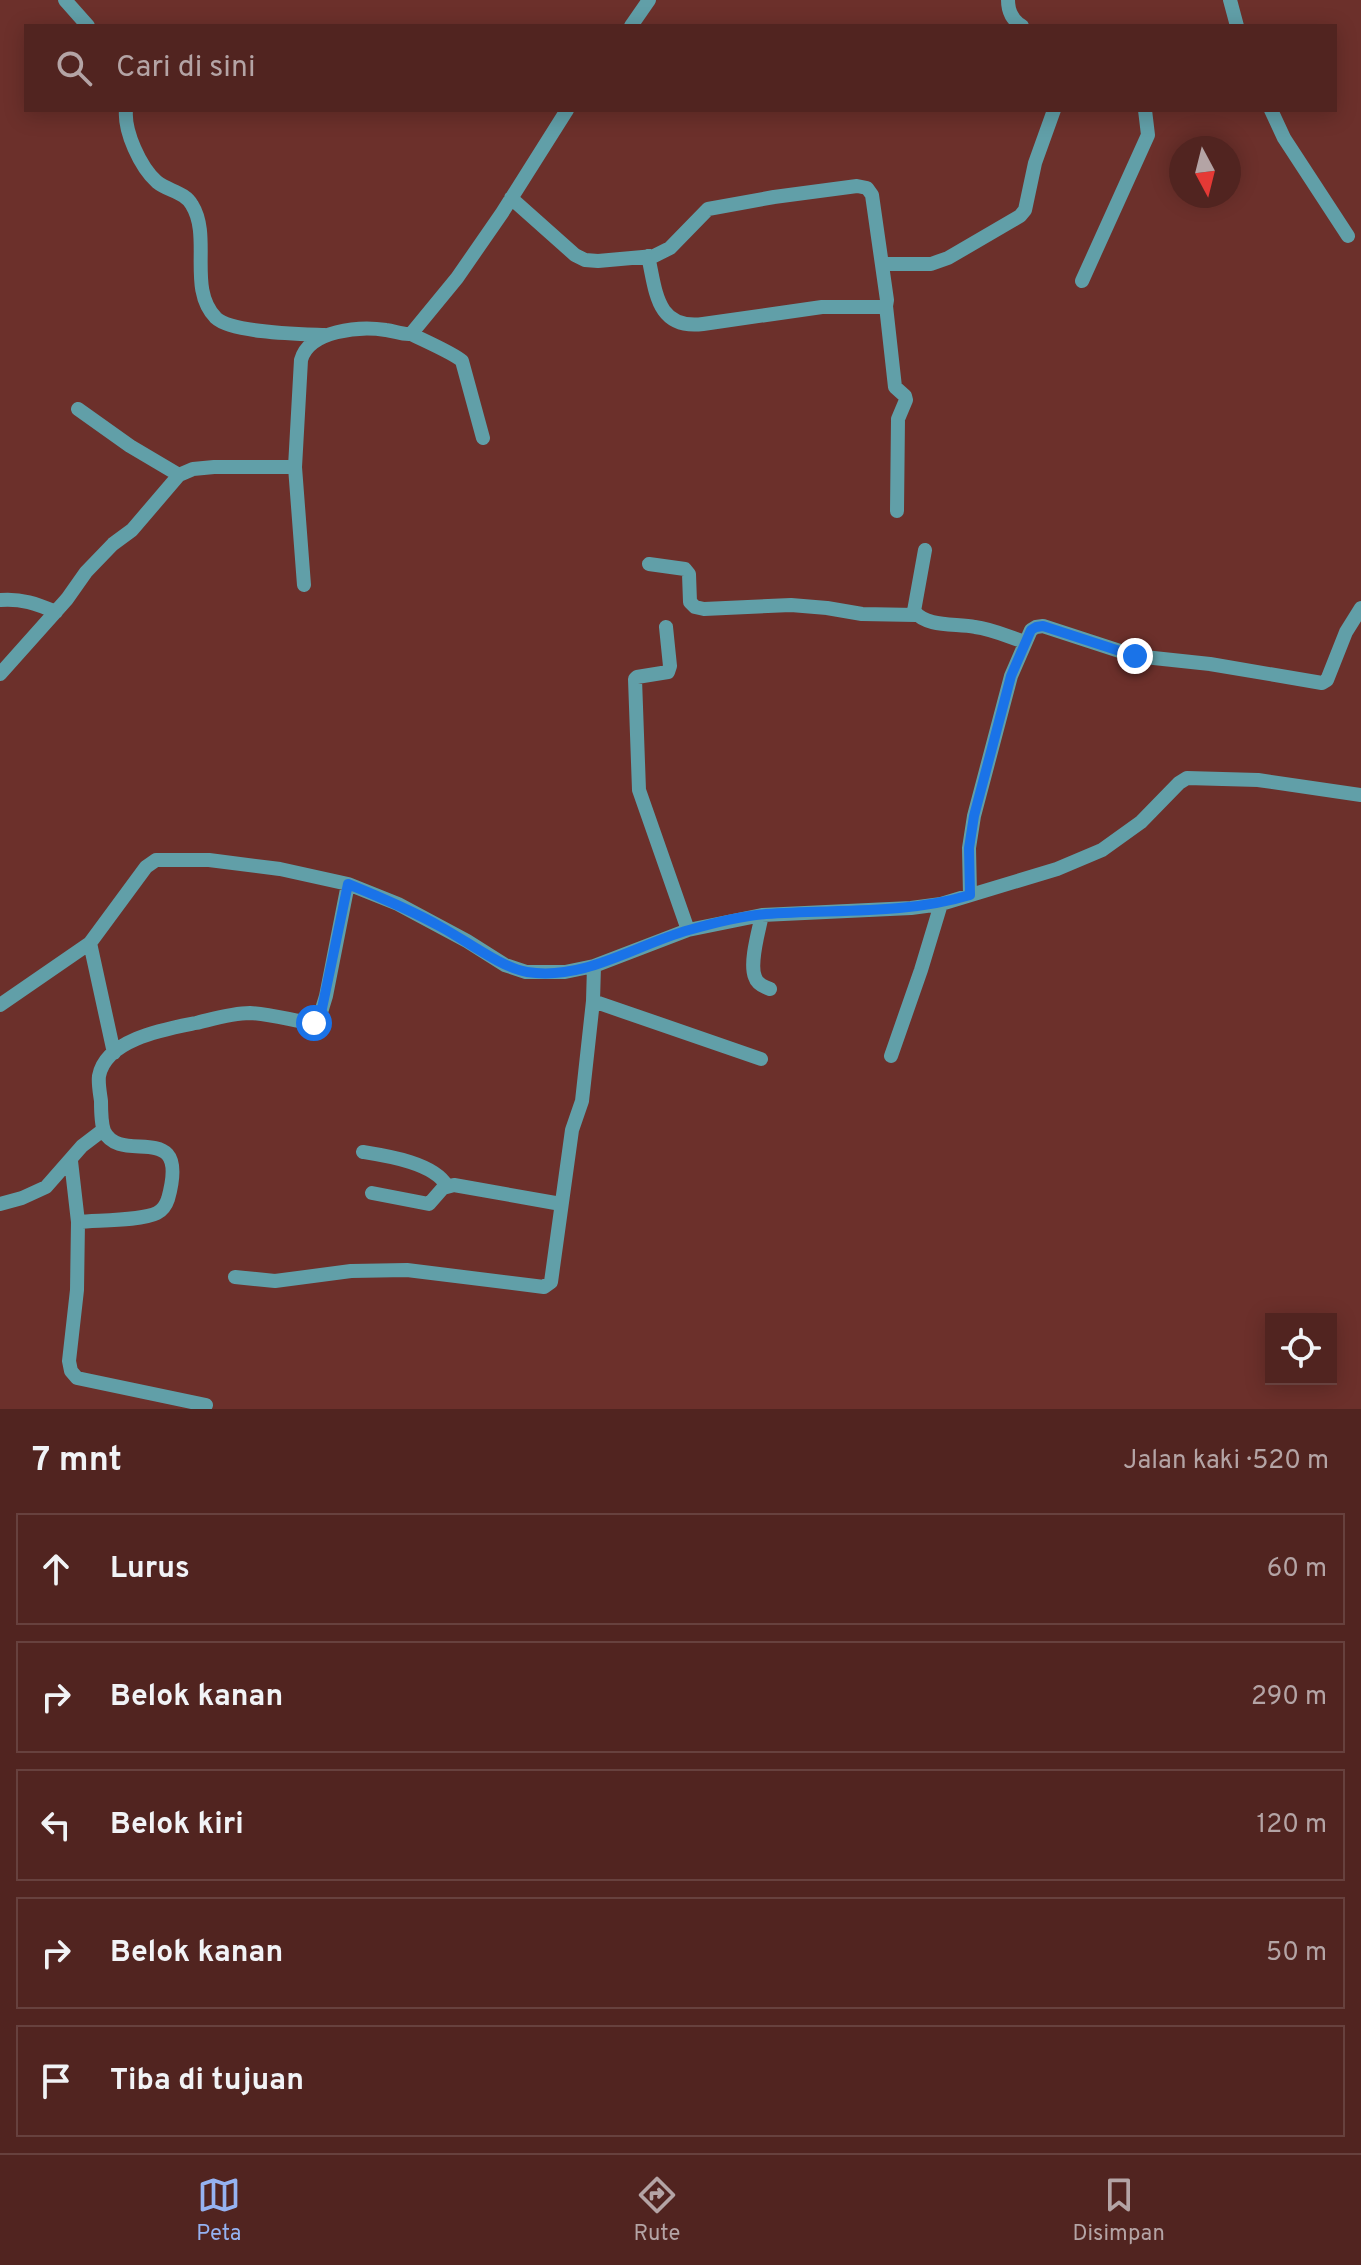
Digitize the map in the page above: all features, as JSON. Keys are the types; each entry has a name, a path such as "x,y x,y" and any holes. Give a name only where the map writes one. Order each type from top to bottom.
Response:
{"street":[{"path":"65,0 86,24"},
{"path":"632,24 649,0"},
{"path":"1008,0 1008,11 1019,24"},
{"path":"1230,0 1236,24"},
{"path":"126,112 130,140 147,170 157,181 192,203 201,231 203,292 216,317 222,322 268,332 325,335 352,330 387,330 401,335 411,334 462,361 483,438"},
{"path":"411,334 457,278 566,112"},
{"path":"882,264 931,264 948,258 1020,216 1025,210 1035,163 1053,112"},
{"path":"1082,281 1148,135 1145,112"},
{"path":"1272,112 1284,138 1348,236"},
{"path":"511,198 575,255 598,261 654,256 670,248 708,209 857,186 867,188 872,195 882,264 895,387 906,400 898,419 897,511"},
{"path":"648,256 658,298 668,318 675,322 695,325 822,307 886,306"},
{"path":"304,585 295,467 301,360 303,350 325,335"},
{"path":"78,409 130,446 179,475"},
{"path":"0,674 56,612 86,572 132,530 179,475 193,469 214,467 295,467"},
{"path":"916,615 914,611 925,550"},
{"path":"649,564 685,569 689,574 690,602 704,609 791,605 862,614 916,615 929,621 974,626 1025,642"},
{"path":"0,600 33,603 56,612"},
{"path":"970,895 969,848 974,816 1011,676 1031,630 1043,626 1135,656 1210,664 1322,683 1327,680 1346,632 1361,608"},
{"path":"666,627 668,672 635,679 639,790 688,930"},
{"path":"0,1005 90,943 146,867 156,860 209,860 280,869 348,884 398,904 505,965 526,972 565,972 594,966 688,930 762,915 941,904 1057,869 1102,850 1141,822 1187,778 1258,780 1361,795"},
{"path":"78,1222 148,1216 162,1209 167,1203 174,1167 171,1158 158,1149 118,1143 103,1130 99,1075 103,1066 133,1039 233,1015 249,1013 318,1022 348,884"},
{"path":"891,1056 941,904"},
{"path":"762,915 753,968 761,986 770,989"},
{"path":"90,943 114,1053"},
{"path":"235,1277 275,1281 351,1271 407,1270 544,1287 551,1282 572,1130 582,1101 594,966"},
{"path":"593,1001 761,1059"},
{"path":"0,1204 46,1187 82,1146 103,1130"},
{"path":"363,1152 394,1157 423,1168 442,1176 447,1186"},
{"path":"71,1161 78,1222 77,1290 69,1361 71,1371 77,1378 206,1405"},
{"path":"447,1186 561,1204"},
{"path":"372,1193 429,1204 447,1186"}],"route":[{"path":"314,1023 320,1018 326,996 348,884 398,904 505,965 526,972 565,972 594,966 688,930 762,915 911,908 941,904 970,895 969,848 974,816 1011,676 1031,630 1043,626 1135,656"}]}
